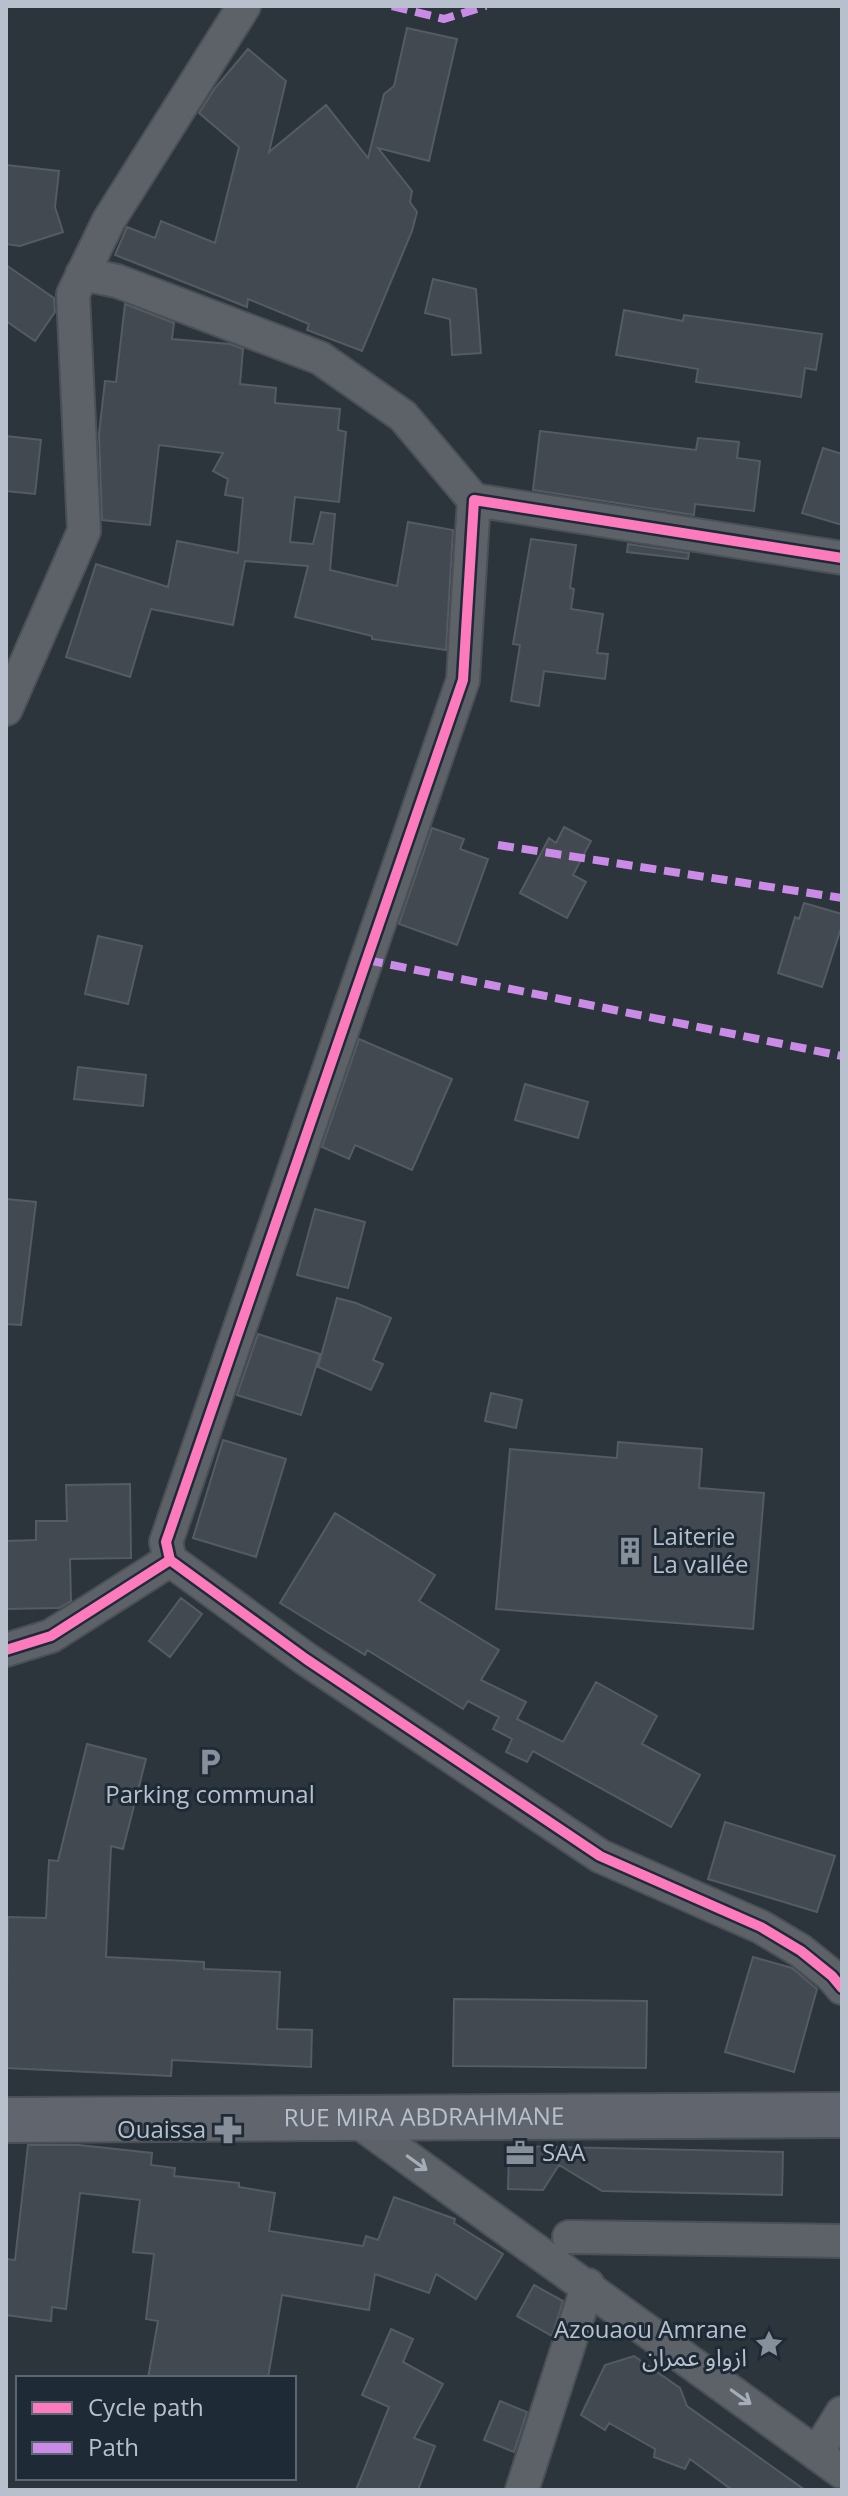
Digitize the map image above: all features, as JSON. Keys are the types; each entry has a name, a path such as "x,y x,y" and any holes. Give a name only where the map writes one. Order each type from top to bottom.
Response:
{"main road":[{"name":"RUE MIRA ABDRAHMANE","path":"6,2120 842,2115"}],"street":[{"path":"6,709 84,531 73,294 109,220 244,6"},
{"path":"82,274 117,281 320,358 403,416 474,500 842,558"},
{"path":"474,500 463,680 166,1542 170,1560 306,1659 600,1856 761,1927 801,1951 842,1988"},
{"path":"6,1650 51,1636 170,1560"},
{"path":"353,2118 830,2462 842,2413"},
{"path":"569,2237 842,2241"},
{"path":"522,2490 588,2285"}],"building":[{"path":"407,28 457,39 429,161 378,148 412,191 410,202 417,212 362,351 307,330 309,324 248,299 247,307 115,255 127,227 155,238 161,221 215,243 239,147 199,113 215,88 248,49 286,81 269,152 326,105 368,158 384,94 394,86"},
{"path":"6,165 59,171 55,207 63,232 20,246 6,244"},
{"path":"6,265 54,298 55,312 35,341 6,321"},
{"path":"433,279 476,289 481,353 452,355 450,319 425,313"},
{"path":"125,304 174,323 172,339 230,344 243,349 240,384 276,388 275,403 340,409 338,430 346,432 339,502 295,497 290,542 313,544 321,512 335,514 330,570 397,586 408,522 453,530 446,650 372,639 372,636 295,617 308,566 245,561 233,625 151,609 130,677 66,657 96,564 168,587 177,541 238,553 243,498 225,495 228,479 213,471 223,453 159,445 150,525 102,520 99,434 105,381 116,382"},
{"path":"624,310 683,321 684,315 822,334 816,370 805,368 801,397 696,382 698,369 616,355"},
{"path":"540,431 696,450 698,438 739,442 737,458 760,461 754,511 695,504 694,515 533,490"},
{"path":"6,436 41,440 35,494 6,491"},
{"path":"823,448 842,454 842,525 802,513"},
{"path":"531,539 576,545 570,588 574,589 571,609 603,614 597,653 608,654 605,679 544,671 539,706 511,701 520,645 513,644"},
{"path":"628,544 689,553 688,559 627,552"},
{"path":"564,827 591,841 573,875 586,882 567,918 520,893 549,838 556,843"},
{"path":"432,828 464,839 460,849 488,859 457,945 399,924"},
{"path":"804,903 842,914 842,925 822,987 778,973 795,917 799,919"},
{"path":"98,936 142,946 128,1004 85,994"},
{"path":"359,1039 452,1079 412,1170 355,1145 349,1159 322,1147"},
{"path":"78,1067 146,1075 143,1106 74,1099"},
{"path":"525,1084 588,1102 578,1138 515,1120"},
{"path":"6,1199 36,1202 21,1325 6,1324"},
{"path":"315,1209 365,1222 348,1288 297,1275"},
{"path":"337,1298 391,1318 373,1360 383,1364 371,1390 318,1367"},
{"path":"258,1334 320,1354 301,1415 237,1395"},
{"path":"491,1393 522,1400 516,1428 485,1421"},
{"path":"223,1440 286,1459 256,1557 193,1538"},
{"name":"Laiterie La vallée","path":"618,1442 702,1449 699,1488 764,1493 753,1629 496,1609 510,1449 617,1458"},
{"path":"130,1484 131,1558 70,1559 71,1601 59,1608 6,1609 6,1541 36,1540 36,1521 67,1521 66,1485"},
{"path":"335,1513 435,1575 419,1601 499,1650 481,1680 526,1702 517,1719 563,1742 596,1682 657,1716 642,1744 700,1775 671,1827 533,1751 527,1762 506,1752 512,1739 493,1729 499,1717 468,1701 463,1709 367,1650 365,1655 280,1603"},
{"path":"181,1598 202,1614 170,1657 149,1641"},
{"path":"87,1744 146,1759 123,1849 111,1846 106,1957 204,1962 204,1969 280,1972 277,2029 312,2030 311,2067 172,2060 171,2076 6,2068 8,1917 46,1918 49,1860 58,1861"},
{"path":"725,1822 835,1856 817,1912 708,1879"},
{"path":"753,1957 792,1968 817,1989 794,2072 725,2052"},
{"path":"454,1999 647,2001 646,2068 453,2066"},
{"path":"28,2145 79,2145 152,2153 151,2165 175,2168 174,2176 239,2183 239,2187 275,2193 269,2231 363,2246 366,2236 378,2240 394,2197 455,2219 454,2223 503,2254 476,2299 436,2274 429,2293 375,2274 369,2310 282,2295 268,2376 148,2376 158,2321 146,2319 154,2254 133,2252 140,2200 80,2193 66,2309 52,2307 51,2321 6,2315 6,2259 15,2260"},
{"path":"509,2146 783,2152 782,2195 602,2191 559,2165 543,2190 508,2189"},
{"path":"534,2285 563,2301 552,2336 517,2316"},
{"path":"391,2329 413,2339 403,2362 443,2384 414,2438 435,2446 418,2490 356,2490 389,2407 362,2395"},
{"path":"634,2356 680,2388 687,2406 805,2490 732,2490 690,2459 685,2469 654,2457 655,2449 609,2423 605,2430 581,2415 605,2365"},
{"path":"500,2401 527,2412 514,2452 484,2440"}],"marked path":[{"path":"392,6 444,19 486,6"},
{"path":"498,845 842,898"},
{"path":"367,960 842,1056"}],"cycle path":[{"path":"170,1560 166,1542 463,680 474,500 842,558"},
{"path":"6,1650 51,1636 170,1560 306,1659 600,1856 761,1927 801,1951 842,1988"}],"place":[{"name":"Laiterie La vallée","path":"630,1551"},
{"name":"Parking communal","path":"210,1762"},
{"name":"Ouaissa","path":"228,2130"},
{"name":"SAA","path":"520,2153"},
{"name":"Azouaou Amrane ازواو عمران","path":"769,2344"}]}
